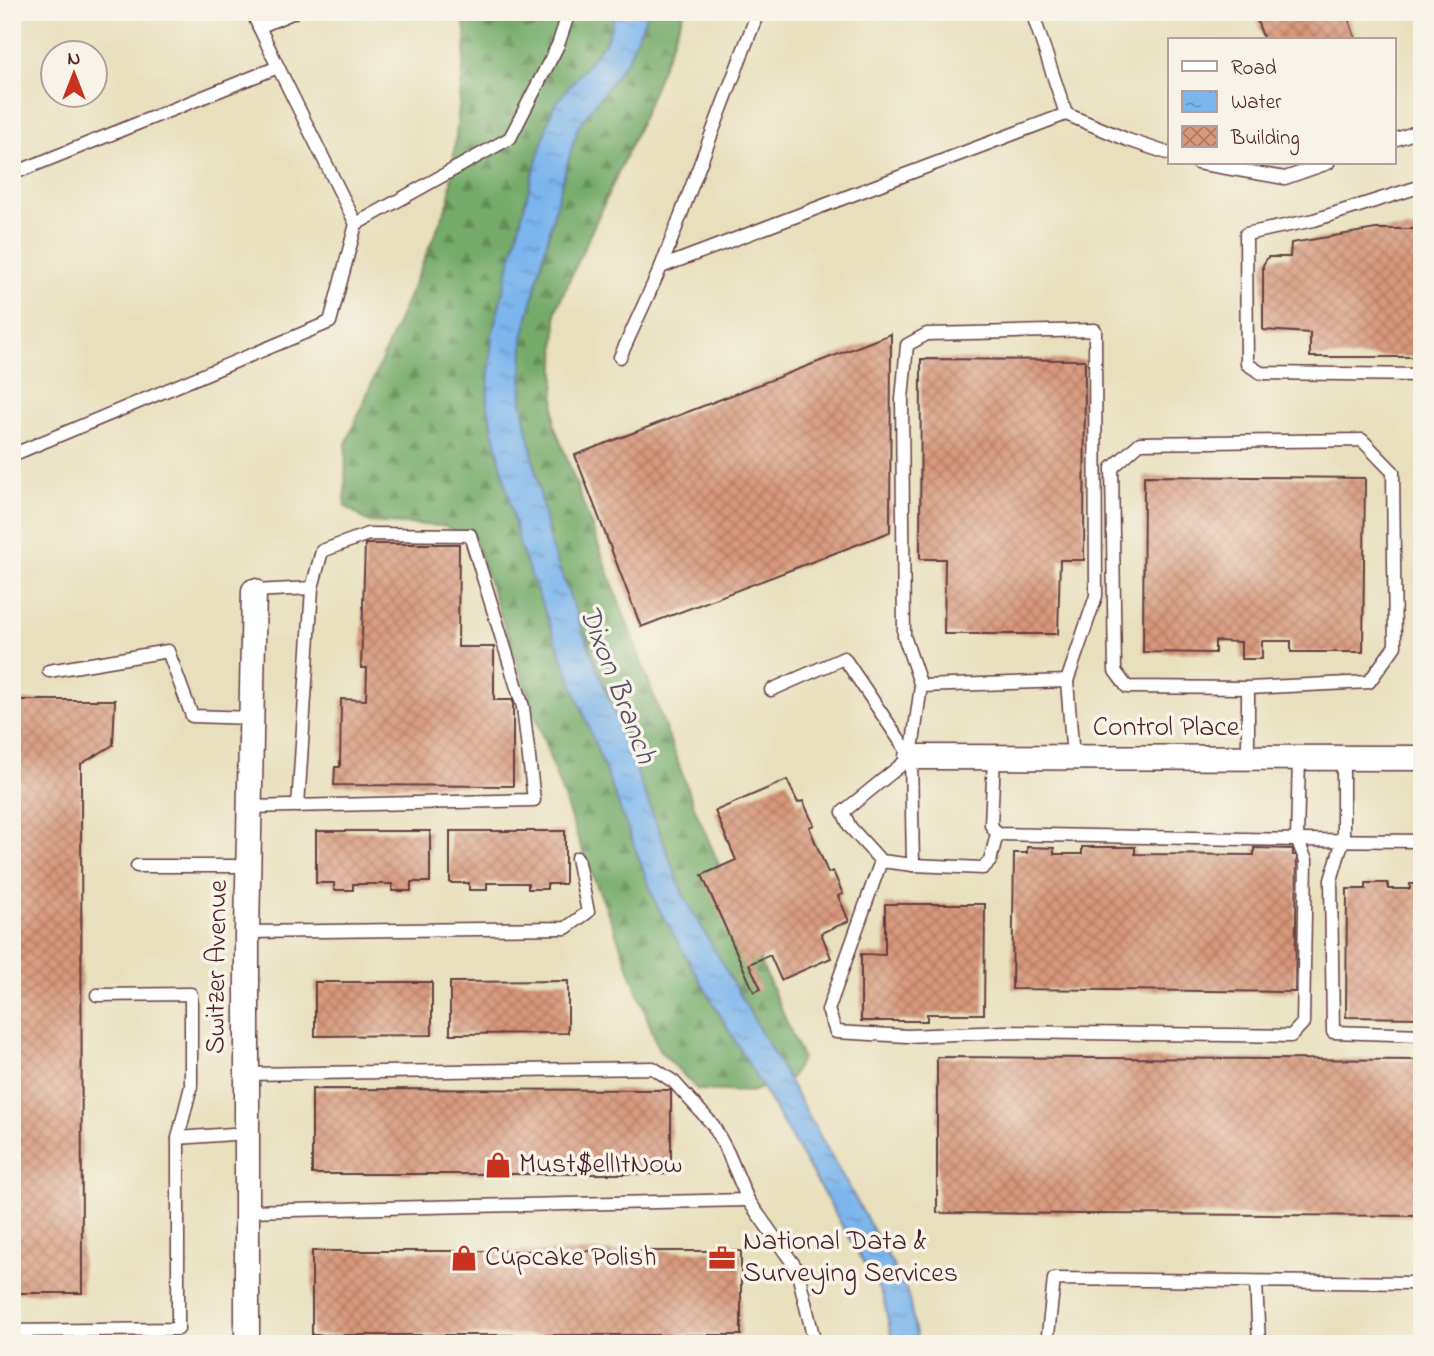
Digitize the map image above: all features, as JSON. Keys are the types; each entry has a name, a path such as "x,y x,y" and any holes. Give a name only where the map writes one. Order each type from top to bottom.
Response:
{"street":[{"name":"Switzer Avenue","path":"247,1344 247,932 254,591"},
{"name":"Control Place","path":"911,757 1422,758"}],"lane":[{"path":"12,455 330,322 356,224 252,12"},
{"path":"259,27 293,12"},
{"path":"356,224 510,138 558,45 569,12"},
{"path":"620,357 661,267 758,12"},
{"path":"1032,12 1066,114"},
{"path":"12,174 278,67"},
{"path":"661,267 1066,114 1128,140 1168,152"},
{"path":"1396,138 1422,130"},
{"path":"1203,164 1285,178 1325,164"},
{"path":"1422,186 1314,220 1246,234 1247,364 1261,373 1422,375"},
{"path":"913,865 911,757 921,686 904,636 902,399 906,345 927,334 1096,330 1096,596 1068,681 1073,758"},
{"path":"1362,440 1393,472 1395,646 1369,682 1248,688 1127,687 1115,671 1112,468 1140,443 1362,440"},
{"path":"250,807 298,806 534,800 523,707 470,535 368,534 322,551 312,588 298,806"},
{"path":"254,591 312,588"},
{"path":"49,671 168,651 192,716 252,718"},
{"path":"771,690 844,658 911,757"},
{"path":"921,686 1068,681"},
{"path":"1248,688 1248,758"},
{"path":"911,757 843,812 850,827 881,861 983,868 990,861 997,834 991,825 995,757"},
{"path":"881,861 828,1010 836,1032 906,1036 1005,1032 1291,1036 1303,1023 1306,860 1297,840 1299,758"},
{"path":"1343,758 1343,840 1331,880 1333,1032 1422,1035"},
{"path":"997,834 1422,841"},
{"path":"247,932 566,928 588,912 577,858"},
{"path":"137,866 249,866"},
{"path":"12,1331 178,1329 178,1138 191,1086 191,994 97,995"},
{"path":"246,1074 653,1068 674,1082 713,1125 748,1200 797,1269 815,1344"},
{"path":"178,1138 246,1133"},
{"path":"246,1210 748,1200"},
{"path":"1047,1344 1054,1279 1412,1283"},
{"path":"1256,1282 1259,1344"}],"green space":[{"path":"463,12 684,12 639,126 556,310 554,424 695,809 802,1058 791,1078 750,1092 698,1090 659,1050 579,842 476,544 445,526 368,522 345,506 346,444 449,201 466,41"}],"water":[{"path":"616,12 648,12 628,59 578,127 523,338 522,401 550,544 683,894 907,1290 918,1344 893,1344 883,1296 657,906 520,547 487,403 492,335 530,183 553,107 606,41"}],"building":[{"path":"1254,12 1346,12 1355,38 1263,38"},
{"path":"1376,229 1422,229 1422,357 1310,357 1310,333 1263,330 1263,265 1268,257 1290,257 1291,243"},
{"path":"891,334 890,532 641,627 575,455"},
{"path":"921,359 1085,360 1084,560 1060,560 1058,634 944,634 945,559 920,559"},
{"path":"1144,476 1365,478 1363,652 1291,652 1291,641 1262,641 1262,659 1241,659 1241,642 1215,641 1215,653 1143,652"},
{"path":"365,544 459,544 458,647 494,647 494,700 513,700 513,786 334,785 335,767 340,767 341,699 366,700 367,668 361,668"},
{"path":"12,700 115,700 113,745 81,764 82,1293 12,1293"},
{"path":"787,780 798,803 803,801 814,825 809,827 828,873 833,871 843,894 838,896 849,921 821,933 831,958 781,980 770,955 749,964 761,989 754,992 702,875 736,860 715,811"},
{"path":"316,831 430,831 430,882 411,882 411,891 392,891 392,884 353,884 353,890 334,890 334,883 316,883"},
{"path":"450,831 565,831 565,884 547,884 547,889 528,889 528,883 487,883 487,890 469,890 469,883 450,883"},
{"path":"1027,847 1054,848 1054,854 1082,854 1082,847 1135,847 1135,854 1254,855 1254,848 1293,849 1293,855 1297,855 1295,992 1012,989 1014,853 1027,853"},
{"path":"1366,883 1388,883 1388,889 1410,889 1410,884 1422,884 1422,1018 1346,1017 1347,889 1366,889"},
{"path":"885,904 985,904 984,1014 927,1014 927,1021 861,1021 861,954 885,955"},
{"path":"568,981 568,1033 450,1034 450,982"},
{"path":"315,982 432,982 432,1035 315,1036"},
{"path":"937,1057 1422,1060 1422,1216 937,1213"},
{"path":"312,1089 671,1090 671,1174 312,1174"},
{"path":"312,1251 741,1251 741,1335 312,1335"}],"place":[{"name":"Must$ellItNow","path":"498,1165"},
{"name":"Cupcake Polish","path":"464,1258"},
{"name":"National Data & Surveying Services","path":"722,1258"}],"water label":[{"name":"Dixon Branch","path":"616,685"}]}
